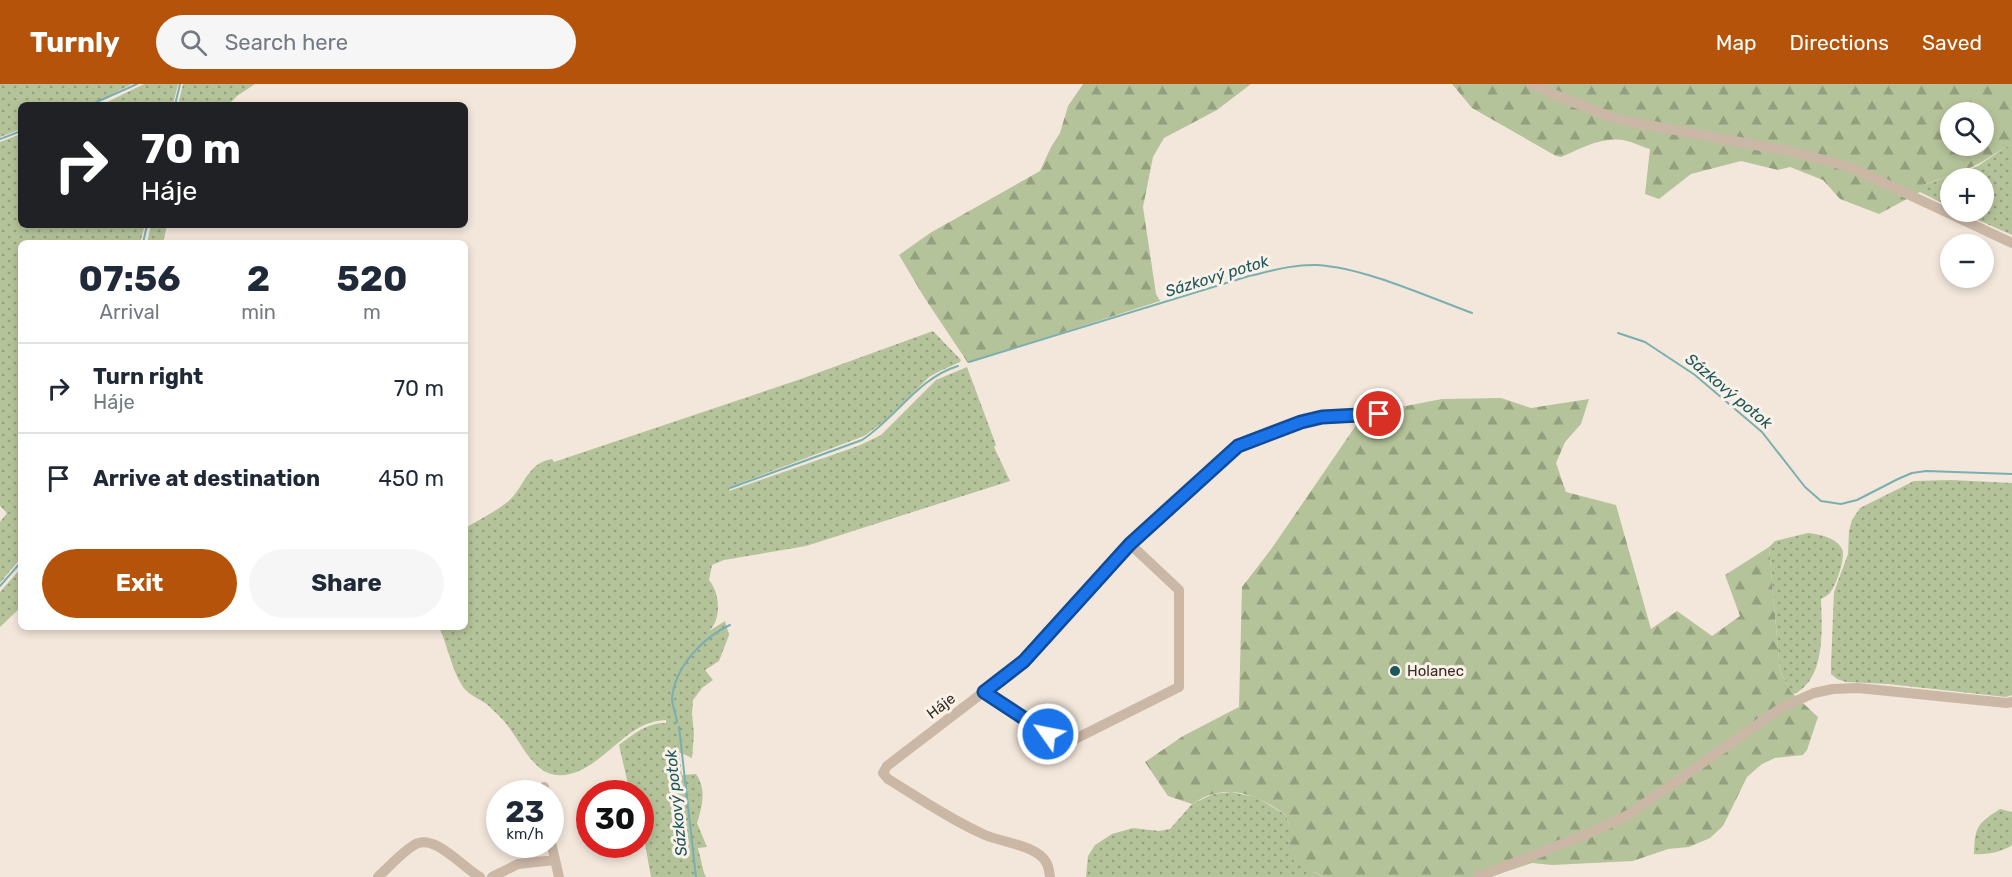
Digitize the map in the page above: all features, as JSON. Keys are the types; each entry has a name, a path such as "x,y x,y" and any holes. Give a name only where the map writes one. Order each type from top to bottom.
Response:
{"street":[{"path":"1532,84 1562,99 1616,119 1793,152 1850,167 2012,243"},
{"name":"Háje","path":"1050,877 1049,867 1040,856 1032,851 985,835 956,820 888,779 884,773 887,766 1024,661 1130,544 1238,446 1301,422 1322,417 1379,414"},
{"path":"984,692 1065,744 1179,687 1179,590 1130,544"},
{"path":"1478,877 1587,834 1628,815 1781,708 1814,693 1833,689 1858,688 2012,702"},
{"path":"378,877 414,845 426,842 436,844 480,877"},
{"path":"492,877 518,864 555,860 560,877"}],"green space":[{"path":"0,84 132,84 95,102 18,102 18,130 0,137"},
{"path":"144,84 178,84 174,102 107,102"},
{"path":"183,84 255,84 231,102 179,102"},
{"path":"1083,84 1251,84 1217,110 1164,138 1153,157 1143,207 1156,294 1160,301 968,363 899,255 930,233 1040,171 1060,133 1068,106"},
{"path":"1452,84 2012,84 2012,145 1994,155 1994,102 1940,102 1940,156 1992,156 1968,168 1940,168 1940,179 1923,185 1920,192 1879,214 1840,199 1823,180 1790,167 1778,170 1741,161 1691,174 1659,199 1645,194 1650,149 1627,141 1610,140 1593,143 1561,157 1472,108"},
{"path":"18,135 18,228 144,228 141,240 18,240 18,562 0,583 0,522 7,513 0,506 0,142"},
{"path":"2012,145 2012,235 1983,222 1994,222 1994,168 1972,168"},
{"path":"1940,179 1940,202 1920,192 1920,186"},
{"path":"150,228 166,228 164,240 148,240"},
{"path":"933,331 961,360 960,362 929,377 885,421 864,436 730,487 729,491 858,446 881,435 936,380 967,367 996,445 994,447 1010,481 806,546 724,560 712,565 709,580 717,599 718,613 709,631 725,621 729,635 719,661 705,670 713,680 702,688 693,700 692,758 679,752 682,775 696,774 702,786 702,804 697,823 707,847 698,848 706,877 651,877 648,858 654,858 654,780 627,780 619,745 641,730 653,724 666,723 666,720 642,726 581,770 566,775 553,775 534,762 502,719 489,706 468,693 463,687 455,673 440,630 468,630 468,526 512,498 536,466 552,459 554,462 798,380"},
{"path":"1501,398 1531,408 1589,399 1581,424 1565,442 1556,463 1566,492 1616,505 1651,629 1677,611 1712,636 1740,616 1725,575 1769,547 1780,671 1791,692 1818,717 1807,750 1803,755 1775,758 1762,764 1747,777 1723,826 1710,838 1689,847 1668,849 1633,861 1552,865 1532,863 1490,877 1324,877 1295,863 1290,853 1290,828 1286,815 1270,804 1252,796 1233,792 1211,795 1192,804 1168,796 1145,762 1183,736 1239,707 1242,587 1272,548 1361,418 1385,410 1442,399"},
{"path":"1914,481 2012,483 2012,695 2006,697 1888,684 1846,682 1837,679 1831,674 1834,592 1848,554 1852,520 1860,508"},
{"path":"1808,533 1832,539 1840,545 1843,558 1835,585 1829,594 1821,599 1822,624 1817,665 1812,677 1794,694 1780,671 1769,547 1775,541"},
{"path":"18,571 18,610 0,627 0,592"},
{"path":"1231,792 1256,797 1286,815 1290,828 1290,853 1315,873 1324,877 1086,877 1088,856 1095,845 1112,834 1133,828 1159,831 1170,829 1192,804 1213,794"},
{"path":"2000,809 2012,812 2012,845 2004,850 1974,854 1975,837 1979,827 1986,818"}],"waterway":[{"path":"97,102 137,84"},
{"path":"176,102 180,84"},
{"path":"0,139 18,132"},
{"path":"144,240 146,228"},
{"name":"Sázkový potok","path":"969,362 1249,276 1300,266 1317,265 1355,271 1472,313"},
{"name":"Sázkový potok","path":"1618,333 1645,342 1695,375 1762,432 1805,487 1821,501 1841,504 1857,500 1912,473 1926,471 2012,474"},
{"name":"Sázkový potok","path":"730,488 862,440 886,421 919,389 944,372 958,366"},
{"path":"0,586 18,565"},
{"name":"Sázkový potok","path":"677,722 672,698 674,686 685,664 710,637 730,625"},
{"name":"Sázkový potok","path":"679,727 696,877"}],"place":[{"name":"Holanec","path":"1395,671"}],"route":[{"path":"1048,734 984,692 1024,661 1130,544 1238,446 1301,422 1322,417 1379,414"}]}
